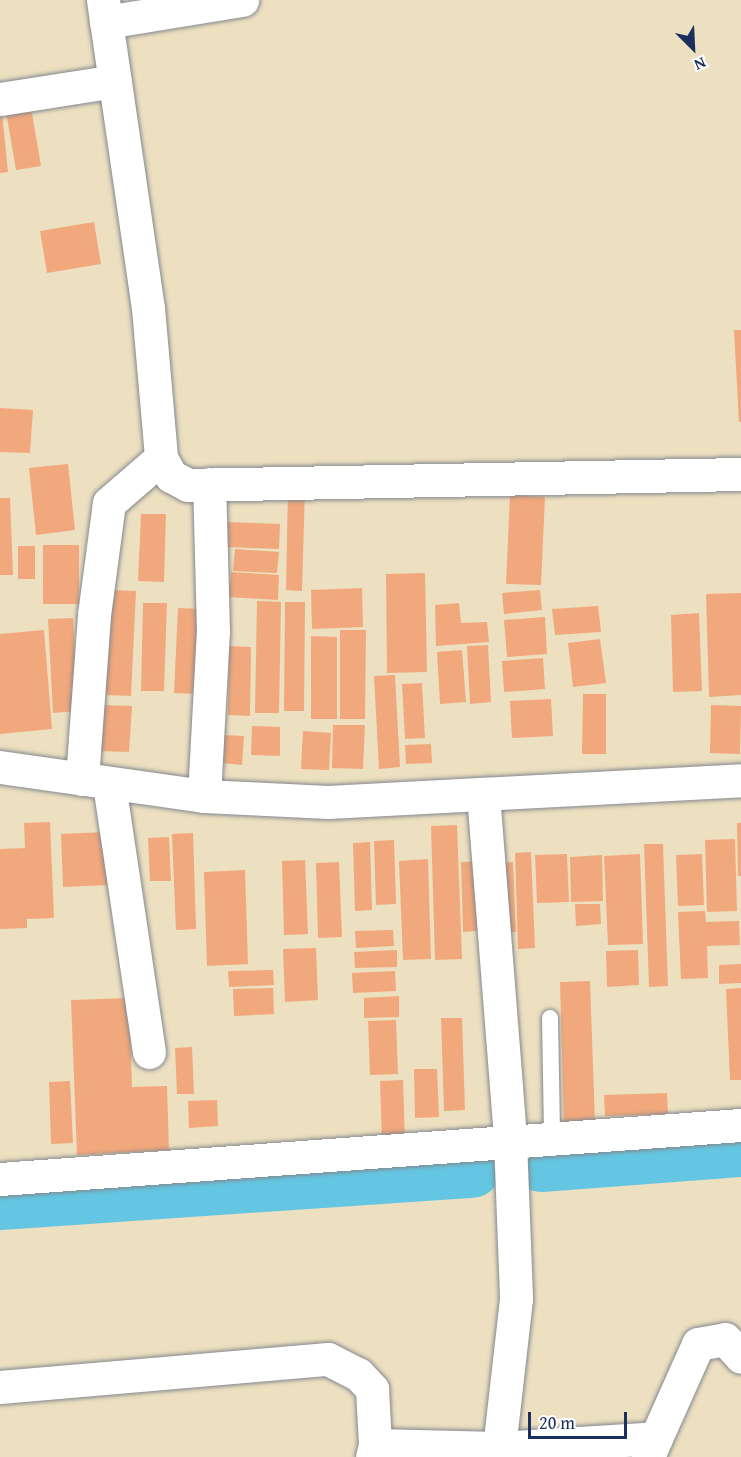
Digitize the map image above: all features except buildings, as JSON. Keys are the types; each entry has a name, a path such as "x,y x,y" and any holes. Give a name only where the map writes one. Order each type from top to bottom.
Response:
{"street":[{"path":"242,0 105,11 148,308 161,458 171,476 188,485 741,474"},
{"path":"0,99 115,81"},
{"path":"149,1052 96,781 94,615 110,503 161,458"},
{"path":"204,796 213,632 209,484"},
{"path":"0,767 204,796 328,802 741,780"},
{"path":"483,794 510,1140 516,1299 499,1453"},
{"path":"0,1179 510,1140 741,1125"},
{"path":"0,1387 328,1359 358,1374 372,1389 374,1451 499,1453 652,1447 698,1344 736,1344"}],"lane":[{"path":"550,1018 552,1137"}],"waterway":[{"path":"541,1163 741,1148"},
{"path":"0,1201 472,1169"}]}
